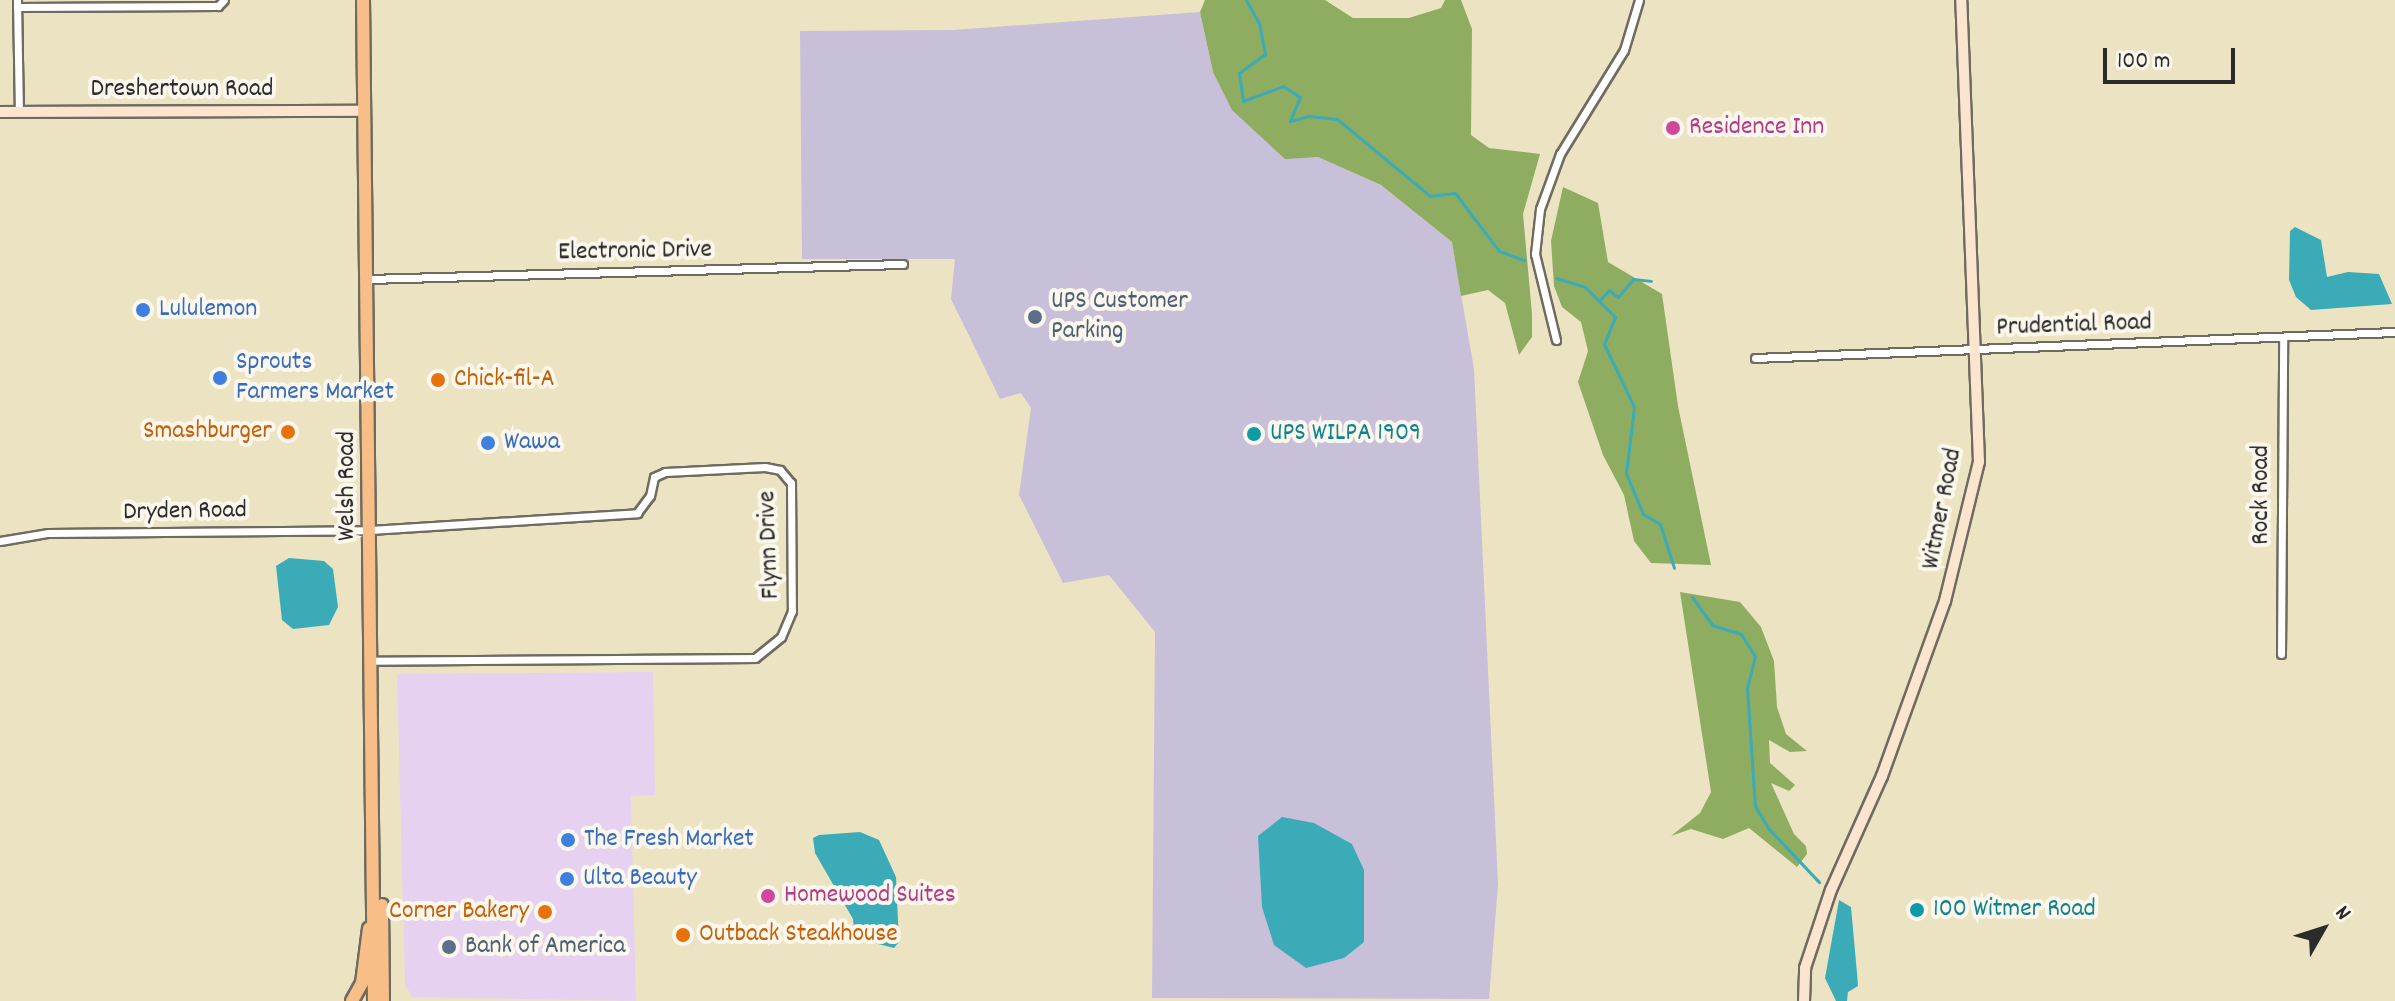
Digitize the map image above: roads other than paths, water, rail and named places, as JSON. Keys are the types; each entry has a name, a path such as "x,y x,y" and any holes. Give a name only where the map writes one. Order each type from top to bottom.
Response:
{"main road":[{"name":"Welsh Road","path":"363,0 374,1001"},
{"name":"Welsh Road","path":"374,875 382,897 383,1001"},
{"path":"352,1001 360,989 374,913"}],"street":[{"path":"19,112 17,3 218,6 224,0"},
{"path":"1556,340 1535,254 1540,209 1560,154 1624,50 1639,0"},
{"name":"Witmer Road","path":"1804,1001 1805,968 1831,890 1882,776 1959,557 1979,462 1961,0"},
{"name":"Dreshertown Road","path":"0,112 364,111"},
{"name":"Electronic Drive","path":"368,279 903,264"},
{"name":"Prudential Road","path":"1755,358 2395,332"},
{"name":"Rock Road","path":"2281,654 2283,337"},
{"name":"Flynn Drive","path":"370,530 637,513 650,496 654,477 665,472 765,467 780,470 791,483 794,589 781,637 745,661 372,661"},
{"name":"Dryden Road","path":"0,541 48,533 370,530"}],"water":[{"path":"2295,227 2321,240 2327,277 2348,272 2379,274 2392,304 2311,310 2296,297 2289,280 2290,231"},
{"path":"289,558 324,561 333,569 338,607 329,625 293,629 282,620 276,566"},
{"path":"1282,817 1314,823 1352,844 1364,870 1364,942 1344,958 1306,968 1274,945 1262,907 1258,836"},
{"path":"860,832 879,840 896,877 899,942 894,948 855,938 853,919 815,853 813,838 819,835"},
{"path":"1839,900 1851,907 1857,973 1858,986 1848,992 1847,1001 1836,1001 1825,978"}],"waterway":[{"path":"1246,0 1259,23 1265,54 1239,73 1243,101 1283,86 1300,97 1290,121 1309,116 1337,119 1430,196 1455,193 1499,251 1524,260"},
{"path":"1556,278 1585,287 1615,317 1604,344 1634,407 1626,473 1643,514 1660,524 1674,568"},
{"path":"1600,300 1609,290 1618,297 1633,279 1651,281"},
{"path":"1692,597 1712,625 1741,634 1755,656 1747,687 1755,806 1769,829 1819,882"}],"place":[{"name":"Residence Inn","path":"1673,128"},
{"name":"Lululemon","path":"143,310"},
{"name":"UPS Customer Parking","path":"1035,317"},
{"name":"Sprouts Farmers Market","path":"220,378"},
{"name":"Chick-fil-A","path":"438,380"},
{"name":"Smashburger","path":"288,432"},
{"name":"UPS WILPA 1909","path":"1254,434"},
{"name":"Wawa","path":"488,443"},
{"name":"The Fresh Market","path":"568,840"},
{"name":"Ulta Beauty","path":"567,879"},
{"name":"Homewood Suites","path":"768,896"},
{"name":"100 Witmer Road","path":"1917,910"},
{"name":"Corner Bakery","path":"545,912"},
{"name":"Outback Steakhouse","path":"683,935"},
{"name":"Bank of America","path":"449,947"}]}
